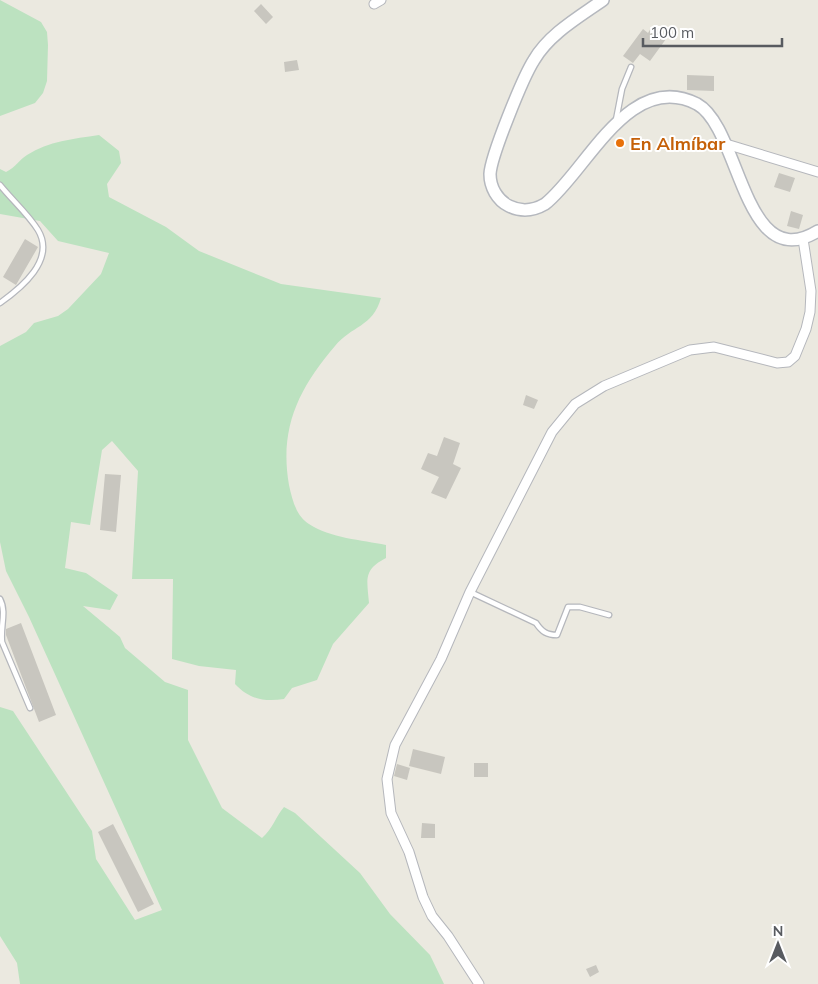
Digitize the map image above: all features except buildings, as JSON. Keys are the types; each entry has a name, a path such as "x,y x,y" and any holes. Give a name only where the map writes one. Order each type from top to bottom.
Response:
{"main road":[{"path":"603,0 556,34 534,59 492,163 490,173 495,193 504,203 517,209 531,210 545,204 616,124 641,104 664,97 687,100 710,114 726,144 757,216 765,228 776,235 790,239 803,239 818,231"}],"street":[{"path":"726,144 818,172"},
{"path":"479,984 448,936 432,916 423,897 409,852 391,813 387,779 395,745 441,659 470,592 552,432 574,404 604,386 690,350 714,347 777,362 788,362 795,356 806,329 810,312 811,291 803,239"}],"lane":[{"path":"616,124 619,98 631,67"},
{"path":"0,185 39,231 42,245 36,271 16,292 0,303"},
{"path":"470,592 536,623 542,631 549,635 557,635 568,606 580,606 609,616"},
{"path":"0,599 4,607 1,630 2,642 30,708"}],"green space":[{"path":"0,0 41,22 47,32 48,45 47,81 43,93 35,103 0,116"},
{"path":"99,135 119,151 121,163 107,184 109,197 166,227 199,251 281,284 381,298 373,315 341,339 311,377 302,393 290,427 287,445 289,485 293,501 305,521 317,529 346,538 386,545 386,558 373,567 368,576 369,603 333,644 317,680 292,688 284,699 263,700 251,696 235,684 236,670 199,666 172,659 173,579 132,579 138,471 112,441 102,450 90,525 71,522 65,568 86,573 118,595 110,610 83,606 120,637 125,648 165,682 188,690 188,740 222,808 262,838 284,807 295,813 360,873 390,914 430,955 444,984 20,984 17,963 0,936 0,707 13,711 92,831 96,859 135,920 162,910 29,617 6,571 0,542 0,346 26,332 34,323 58,316 68,309 101,274 109,253 58,241 40,221 0,214 0,169 6,172 35,150 61,141"}],"place":[{"name":"En Almíbar","path":"620,143"}]}
